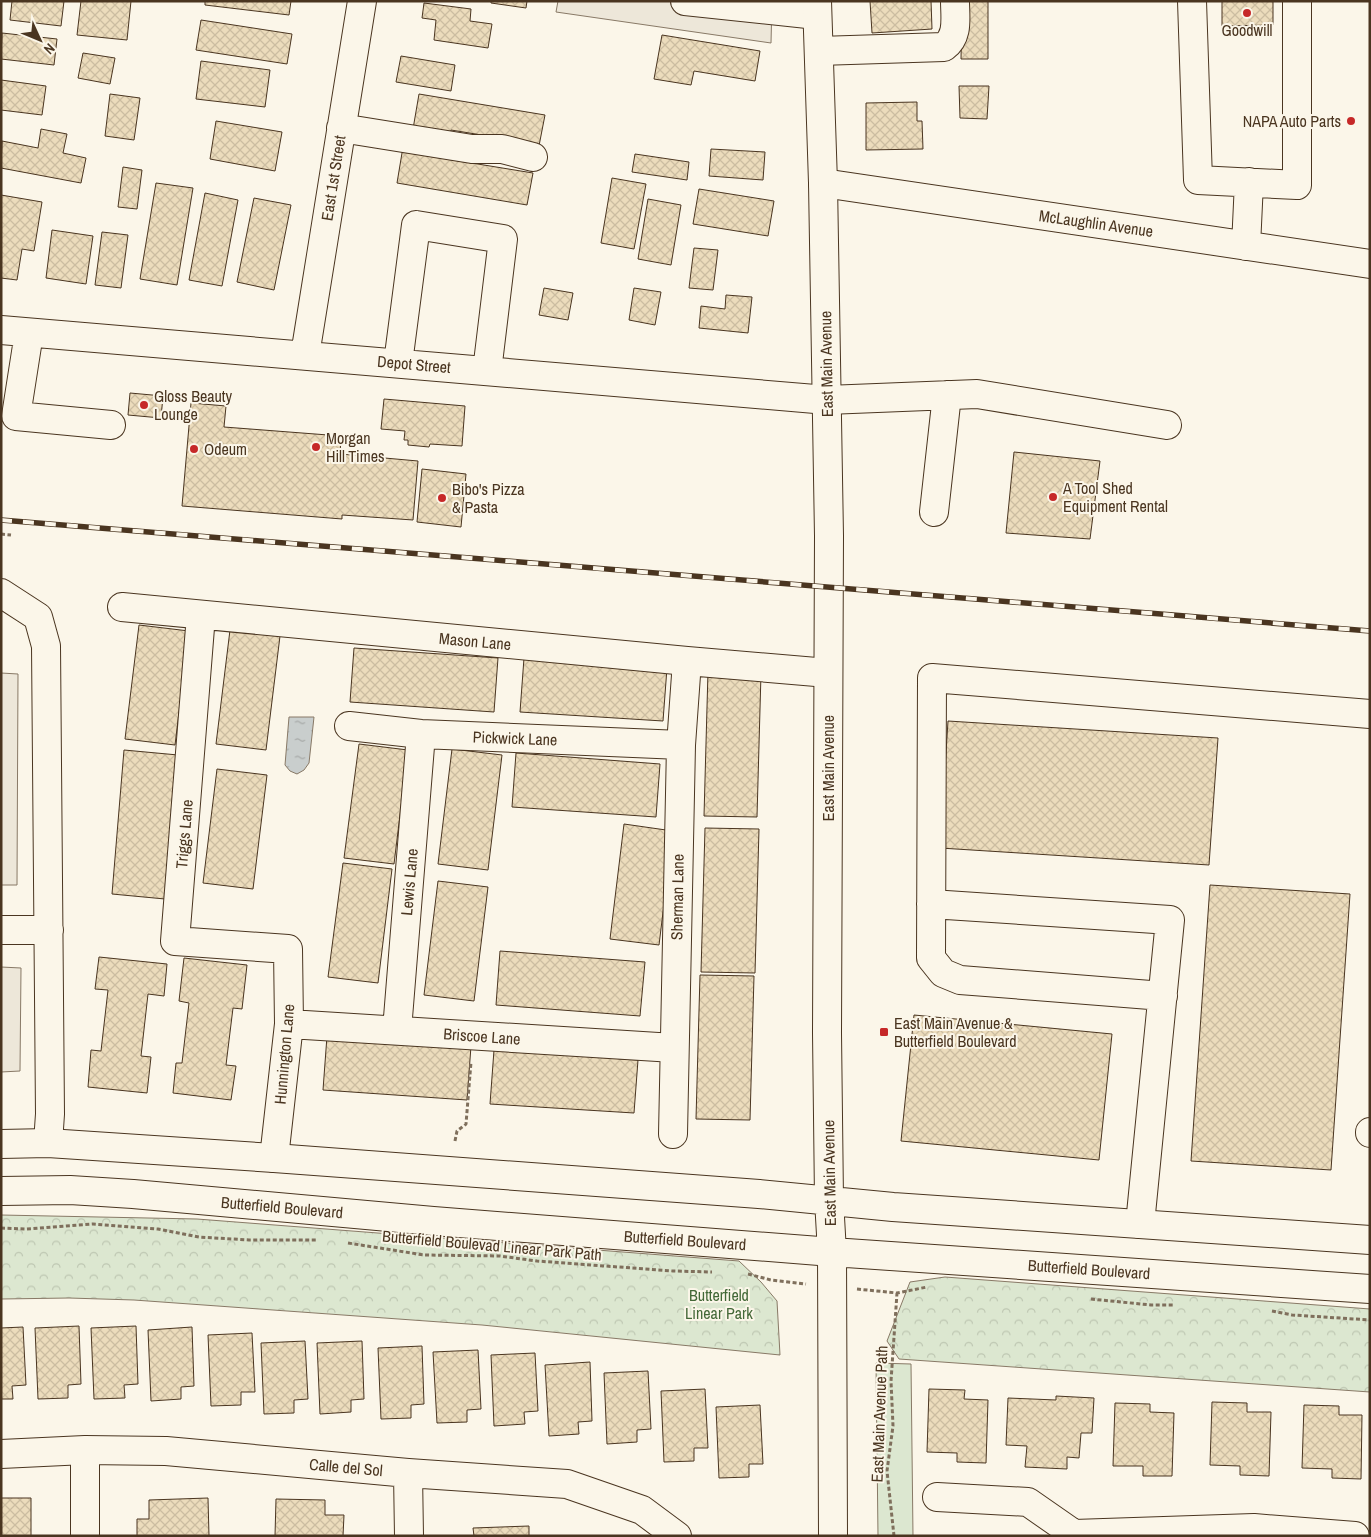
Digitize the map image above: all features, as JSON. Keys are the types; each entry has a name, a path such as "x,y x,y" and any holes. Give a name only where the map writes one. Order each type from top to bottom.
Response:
{"street":[{"name":"East 1st Street","path":"305,355 362,1"},
{"path":"684,1 817,8"},
{"path":"819,51 944,47 952,41 955,32 955,1"},
{"path":"1192,1 1198,180 1297,185 1297,1"},
{"name":"East Main Avenue","path":"817,8 823,183 829,536 827,1033 829,1200 832,1252 833,1536"},
{"path":"341,128 472,149 502,148 533,157"},
{"path":"1246,246 1248,182"},
{"name":"McLaughlin Avenue","path":"823,183 1370,264"},
{"path":"398,363 416,225 503,239 487,371"},
{"name":"Depot Street","path":"1,330 827,400 977,394 1167,426"},
{"path":"29,333 16,416 111,424"},
{"path":"934,512 947,395"},
{"path":"1,593 38,617 46,646 50,1114 48,1143"},
{"name":"Mason Lane","path":"122,607 687,661 828,672"},
{"name":"Triggs Lane","path":"201,615 175,941 288,949"},
{"name":"Sherman Lane","path":"673,1134 681,745 687,661"},
{"path":"1163,996 960,980 943,973 931,958 932,678 1370,714"},
{"name":"Pickwick Lane","path":"349,726 421,734 681,745"},
{"name":"Lewis Lane","path":"397,1030 421,734"},
{"path":"931,904 1170,920 1140,1224"},
{"path":"1,930 49,930"},
{"name":"Hunnington Lane","path":"274,1158 290,1024 288,949"},
{"name":"Briscoe Lane","path":"290,1024 674,1048"},
{"path":"1,1144 48,1143 274,1158 893,1206 1370,1240"},
{"name":"Butterfield Boulevard","path":"1,1191 70,1190 133,1194 433,1221 832,1252 1370,1289"},
{"path":"85,1450 85,1536"},
{"name":"Calle del Sol","path":"1,1454 85,1450 166,1451 408,1473 567,1484 642,1510 677,1536"},
{"path":"408,1473 409,1536"},
{"path":"937,1497 1028,1502 1074,1535 1254,1528 1355,1536"}],"path":[{"path":"1,534 11,535"},
{"path":"455,1142 457,1130 466,1124 471,1061"},
{"path":"1,1228 26,1229 101,1224 158,1229 199,1237 249,1240 320,1240"},
{"name":"Butterfield Boulevad Linear Park Path","path":"345,1242 424,1255 500,1256 546,1262 673,1272 721,1272"},
{"path":"740,1272 771,1280"},
{"name":"East Main Avenue Path","path":"894,1536 887,1471 893,1426 891,1381 897,1293"}],"green space":[{"name":"Butterfield Linear Park","path":"1,1215 197,1219 739,1261 777,1301 780,1355 482,1325 134,1300 69,1298 1,1299"},
{"path":"945,1277 1370,1309 1370,1392 899,1359 887,1341 910,1282"},
{"path":"876,1363 911,1364 913,1536 878,1536"}],"shaded area":[{"path":"558,1 772,1 771,43 556,12"},
{"path":"1,673 18,674 17,885 1,885"},
{"path":"1,967 21,968 20,1071 1,1072"}],"water":[{"path":"289,717 314,717 309,763 304,770 297,774 290,771 285,765"}],"building":[{"path":"12,1 64,1 61,26 10,20"},
{"path":"81,1 131,1 127,40 77,35"},
{"path":"205,1 291,1 289,15 205,5"},
{"path":"491,1 527,1 526,8 491,3"},
{"path":"870,1 931,1 932,29 872,33"},
{"path":"962,1 988,1 988,59 961,59"},
{"name":"Goodwill","path":"1222,1 1273,1 1273,25 1222,26"},
{"path":"424,3 471,9 470,21 492,24 488,48 434,40 436,20 422,18"},
{"path":"201,20 292,34 287,64 196,50"},
{"path":"2,33 57,39 54,65 1,59"},
{"path":"662,35 760,51 755,81 694,71 691,85 654,79"},
{"path":"83,53 115,58 110,84 78,78"},
{"path":"401,56 455,65 451,91 396,82"},
{"path":"201,61 270,70 265,107 196,99"},
{"path":"1,80 46,86 42,115 1,110"},
{"path":"959,86 989,86 987,119 960,118"},
{"path":"110,94 140,98 134,140 105,136"},
{"path":"419,94 545,115 538,151 494,137 451,130 450,135 413,129"},
{"path":"917,102 917,121 922,121 923,149 866,150 866,103"},
{"path":"216,121 282,132 275,171 210,159"},
{"path":"41,129 67,134 63,153 86,158 81,183 1,168 2,141 38,148"},
{"path":"403,147 448,155 447,159 533,173 527,205 397,183"},
{"path":"711,149 765,152 763,180 709,176"},
{"path":"635,154 689,162 687,180 632,172"},
{"path":"123,167 142,170 137,209 118,207"},
{"path":"612,178 646,184 634,249 601,243"},
{"path":"156,183 193,188 177,285 140,279"},
{"path":"699,189 774,201 768,236 693,224"},
{"path":"205,193 238,200 222,286 189,280"},
{"path":"1,195 42,202 34,251 22,249 17,280 1,278"},
{"path":"254,198 291,205 274,290 237,282"},
{"path":"648,199 681,205 671,265 638,259"},
{"path":"52,230 93,236 86,284 46,278"},
{"path":"102,232 128,235 121,288 95,285"},
{"path":"694,248 718,250 713,290 689,288"},
{"path":"544,288 573,293 568,320 539,315"},
{"path":"634,288 661,292 655,325 629,320"},
{"path":"726,295 752,297 748,333 699,328 701,306 725,309"},
{"path":"130,393 163,396 161,418 128,415"},
{"path":"384,399 465,406 462,446 430,444 429,447 408,445 408,440 404,440 405,431 381,429"},
{"path":"191,403 226,406 224,427 341,436 340,454 418,461 413,520 342,515 342,519 182,506"},
{"name":"A Tool Shed Equipment Rental","path":"1014,452 1100,461 1090,539 1006,533"},
{"name":"Bibo's Pizza & Pasta","path":"422,469 466,474 461,527 417,522"},
{"path":"139,625 189,631 175,745 125,739"},
{"path":"230,630 280,636 266,750 216,744"},
{"path":"354,648 498,658 494,712 350,702"},
{"path":"524,658 667,668 663,721 520,712"},
{"path":"708,671 761,673 757,817 704,816"},
{"path":"948,721 1218,738 1209,865 940,848"},
{"path":"359,744 408,750 394,864 344,858"},
{"path":"452,749 502,755 488,870 438,864"},
{"path":"124,750 178,755 165,899 112,894"},
{"path":"516,753 660,764 656,817 512,807"},
{"path":"217,769 267,775 253,889 203,883"},
{"path":"624,824 673,831 659,945 610,939"},
{"path":"705,828 759,829 755,973 701,972"},
{"path":"343,863 392,869 378,983 328,977"},
{"path":"438,881 488,887 474,1001 424,995"},
{"path":"1210,885 1350,894 1331,1170 1191,1161"},
{"path":"500,951 645,962 640,1016 496,1005"},
{"path":"99,957 167,964 164,996 148,994 141,1056 151,1057 147,1093 88,1087 91,1050 101,1051 108,990 95,989"},
{"path":"184,958 247,965 242,1009 233,1008 226,1065 236,1066 231,1100 173,1093 176,1063 182,1063 189,1003 179,1001"},
{"path":"700,975 754,976 750,1120 696,1119"},
{"path":"914,1015 1112,1034 1099,1160 901,1141"},
{"path":"327,1036 471,1046 467,1100 323,1090"},
{"path":"494,1050 638,1060 634,1113 490,1104"},
{"path":"79,1326 81,1384 68,1385 68,1398 38,1399 35,1328"},
{"path":"136,1326 138,1384 124,1385 125,1398 94,1399 91,1328"},
{"path":"23,1327 26,1385 12,1386 13,1399 1,1399 1,1328"},
{"path":"192,1327 194,1386 181,1387 181,1399 151,1401 148,1330"},
{"path":"252,1333 255,1392 241,1392 241,1405 211,1406 208,1335"},
{"path":"305,1341 308,1399 294,1400 294,1413 264,1414 261,1343"},
{"path":"362,1341 364,1399 351,1400 351,1412 320,1414 317,1343"},
{"path":"422,1346 424,1404 411,1405 411,1418 381,1419 378,1348"},
{"path":"478,1350 481,1409 467,1410 467,1422 437,1423 433,1352"},
{"path":"535,1353 538,1411 524,1412 525,1424 494,1426 491,1355"},
{"path":"590,1362 592,1421 578,1422 579,1434 549,1436 545,1365"},
{"path":"648,1371 651,1429 637,1430 637,1442 607,1444 604,1373"},
{"path":"705,1389 708,1448 694,1448 694,1461 664,1462 661,1391"},
{"path":"929,1389 965,1390 964,1399 988,1400 986,1463 957,1462 957,1453 927,1452"},
{"path":"1056,1396 1094,1398 1092,1433 1081,1433 1079,1458 1067,1457 1067,1469 1025,1467 1027,1446 1006,1445 1008,1398 1056,1400"},
{"path":"1212,1402 1247,1403 1247,1412 1271,1412 1269,1476 1240,1475 1240,1466 1210,1465"},
{"path":"1115,1403 1150,1404 1150,1412 1174,1413 1172,1476 1143,1476 1143,1466 1113,1466"},
{"path":"760,1405 763,1464 749,1464 749,1477 719,1478 716,1407"},
{"path":"1304,1405 1339,1406 1339,1415 1362,1415 1361,1479 1332,1478 1332,1469 1302,1468"},
{"path":"1,1498 31,1498 31,1536 1,1536"},
{"path":"208,1498 209,1536 137,1536 137,1519 149,1519 149,1500"},
{"path":"276,1499 325,1500 325,1515 344,1515 343,1536 275,1536"},
{"path":"529,1526 529,1536 474,1536 473,1528"}],"railway":[{"path":"1,520 1370,631"}],"place":[{"name":"Goodwill","path":"1247,13"},
{"name":"NAPA Auto Parts","path":"1351,121"},
{"name":"Gloss Beauty Lounge","path":"144,405"},
{"name":"Morgan Hill Times","path":"316,447"},
{"name":"Odeum","path":"194,449"},
{"name":"A Tool Shed Equipment Rental","path":"1053,497"},
{"name":"Bibo's Pizza & Pasta","path":"442,498"},
{"name":"East Main Avenue & Butterfield Boulevard","path":"884,1032"}]}
